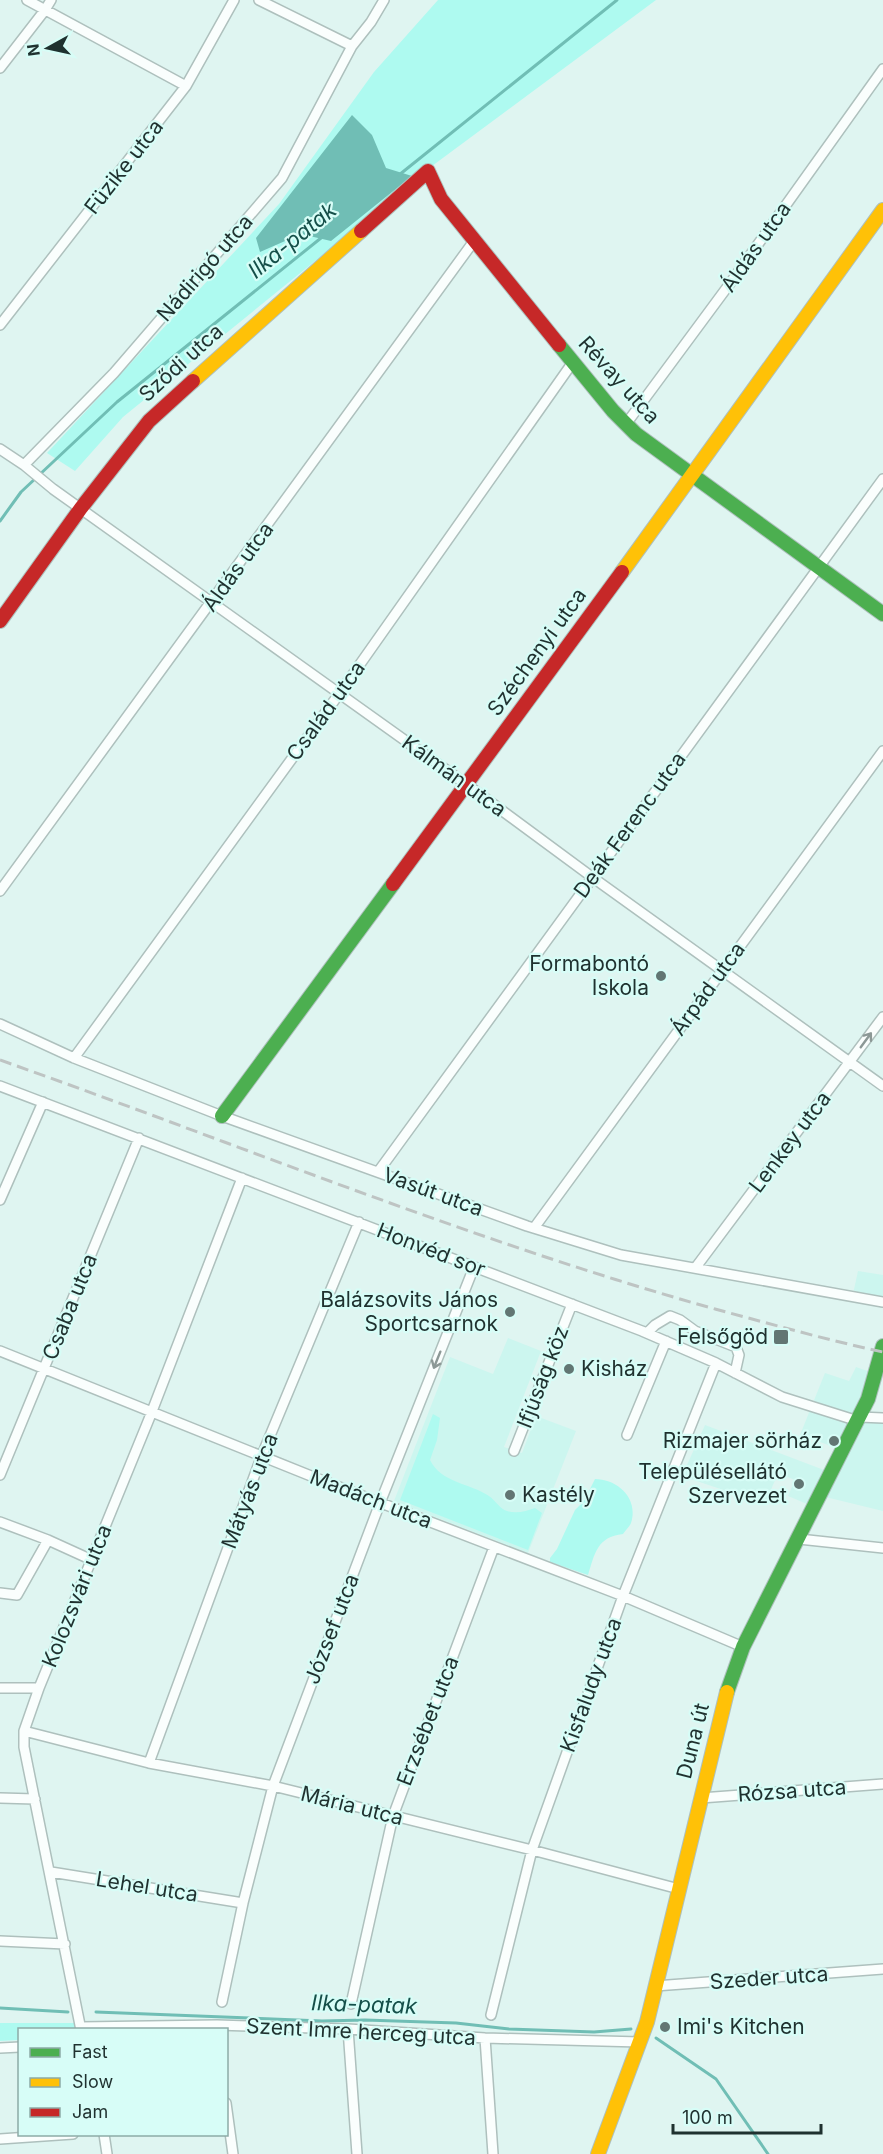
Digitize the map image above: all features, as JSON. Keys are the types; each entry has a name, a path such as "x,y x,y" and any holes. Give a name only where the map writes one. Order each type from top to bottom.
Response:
{"street":[{"path":"27,0 186,86"},
{"path":"0,68 51,0"},
{"name":"Füzike utca","path":"0,325 186,86 234,0"},
{"path":"259,0 352,46"},
{"name":"Nádirigó utca","path":"24,465 114,373 282,178 352,46 371,22 384,0"},
{"name":"Áldás utca","path":"626,424 883,69"},
{"name":"Révay utca","path":"428,171 441,199 474,241 613,411 636,434 883,614"},
{"name":"Sződi utca","path":"0,621 81,508 149,421 428,171"},
{"name":"Széchenyi utca","path":"222,1116 548,675 883,210"},
{"name":"Áldás utca","path":"0,891 474,241"},
{"name":"Család utca","path":"74,1058 339,694 573,362"},
{"name":"Kálmán utca","path":"0,449 883,1086"},
{"name":"Deák Ferenc utca","path":"378,1172 883,479"},
{"name":"Árpád utca","path":"534,1228 883,751"},
{"name":"Lenkey utca","path":"696,1267 883,1017"},
{"name":"Vasút utca","path":"0,1024 74,1058 222,1116 534,1228 621,1254 883,1302"},
{"name":"Honvéd sor","path":"0,1086 647,1333 716,1363 782,1397 859,1419 883,1418"},
{"path":"0,1200 43,1102"},
{"name":"Csaba utca","path":"0,1475 138,1138"},
{"name":"Kolozsvári utca","path":"80,2024 24,1747 24,1731 39,1688 152,1411 242,1178"},
{"name":"Mátyás utca","path":"149,1762 262,1455 359,1222"},
{"name":"József utca","path":"222,2002 243,1903 273,1786 380,1503 474,1267"},
{"name":"Ifjúság köz","path":"514,1451 572,1304"},
{"path":"647,1333 670,1316 680,1320 695,1331 736,1347 739,1355 735,1373"},
{"path":"627,1434 666,1341"},
{"name":"Madách utca","path":"0,1351 380,1503 623,1596 743,1647"},
{"name":"Duna út","path":"598,2154 643,2033 729,1684 743,1647 859,1419 868,1399 881,1352"},
{"name":"Kisfaludy utca","path":"491,2015 532,1850 623,1596 716,1363"},
{"path":"0,1522 92,1560"},
{"path":"799,1539 883,1548"},
{"path":"0,1593 17,1595 48,1540"},
{"name":"Erzsébet utca","path":"351,2004 393,1816 495,1547"},
{"path":"0,1688 39,1688"},
{"name":"Mária utca","path":"24,1731 149,1762 273,1786 679,1889"},
{"name":"Rózsa utca","path":"701,1798 883,1784"},
{"path":"0,1798 35,1799"},
{"name":"Lehel utca","path":"51,1872 243,1903"},
{"path":"0,1941 65,1944"},
{"name":"Szeder utca","path":"655,1986 883,1969"},
{"name":"Szent Imre herceg utca","path":"80,2024 348,2030 485,2037 643,2033"},
{"path":"348,2030 357,2154"},
{"path":"485,2037 493,2154"},
{"path":"0,2048 18,2047"},
{"path":"228,2118 233,2154"},
{"path":"0,2139 44,2136"},
{"path":"104,2136 107,2154"}],"shaded area":[{"path":"438,0 656,0 432,166 123,417 75,471 47,453 279,204 374,72"},
{"path":"352,115 372,135 386,168 412,176 331,241 301,234 260,252 256,238"},
{"path":"858,1271 883,1275 883,1300 853,1294"},
{"path":"508,1338 541,1351 504,1447 522,1453 536,1416 576,1431 528,1553 394,1501 450,1357 493,1374"},
{"path":"856,1367 879,1375 864,1420 883,1422 883,1511 813,1494 837,1448 800,1435 825,1373 849,1381"},
{"path":"433,1414 440,1418 437,1440 430,1460 441,1474 489,1496 507,1511 518,1512 535,1508 542,1513 528,1550 400,1500"},
{"path":"705,1425 824,1470 807,1504 788,1496 795,1480 778,1473 765,1504 682,1476"},
{"path":"595,1479 618,1486 629,1498 633,1514 623,1534 602,1542 598,1547 588,1575 550,1562 550,1558 557,1549 575,1510 584,1501"},
{"path":"0,2023 76,2023 78,2028 18,2028 18,2040 0,2041"}],"waterway":[{"name":"Ilka-patak","path":"399,175 617,0"},
{"name":"Ilka-patak","path":"0,521 21,492 117,402 321,238"},
{"name":"Ilka-patak","path":"0,2008 68,2012"},
{"name":"Ilka-patak","path":"96,2012 322,2021 456,2023 509,2029 594,2032 631,2029"},
{"name":"Ilka-patak","path":"656,2038 716,2079 768,2154"}],"railway":[{"path":"0,1060 534,1253 715,1309 883,1352"}],"traffic: fast":[{"path":"559,345 613,411 636,434 883,614"},
{"path":"222,1116 393,884"},
{"path":"727,1692 743,1647 868,1399 883,1346"}],"traffic: slow":[{"path":"622,572 883,210"},
{"path":"193,381 361,231"},
{"path":"598,2154 647,2022 727,1692"}],"traffic: jam":[{"path":"361,231 428,171 441,199 559,345"},
{"path":"0,621 81,508 149,421 193,381"},
{"path":"393,884 622,572"}],"place":[{"name":"Formabontó Iskola","path":"661,976"},
{"name":"Balázsovits János Sportcsarnok","path":"510,1312"},
{"name":"Felsőgöd","path":"781,1337"},
{"name":"Kisház","path":"569,1369"},
{"name":"Rizmajer sörház","path":"834,1441"},
{"name":"Településellátó Szervezet","path":"799,1484"},
{"name":"Kastély","path":"510,1495"},
{"name":"Imi's Kitchen","path":"665,2027"}]}
